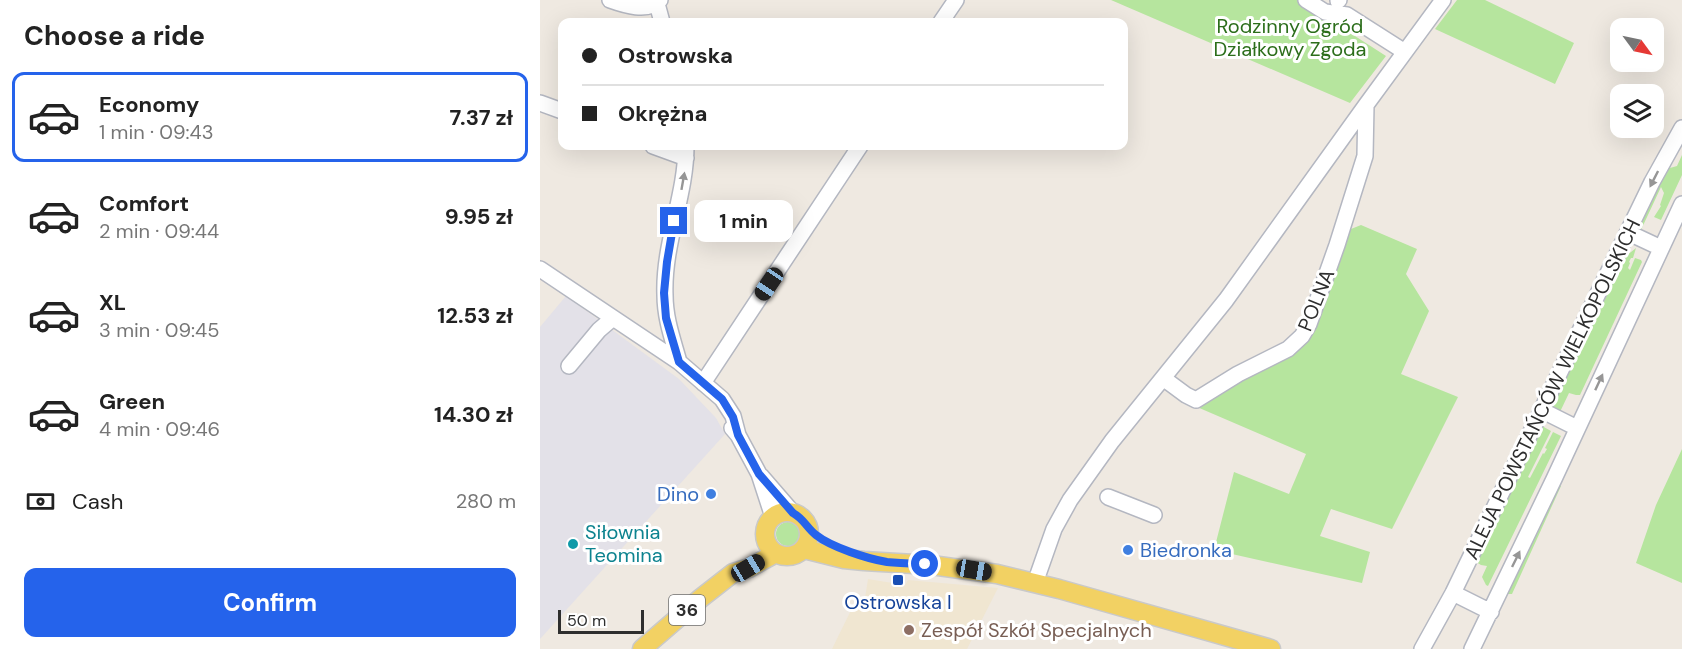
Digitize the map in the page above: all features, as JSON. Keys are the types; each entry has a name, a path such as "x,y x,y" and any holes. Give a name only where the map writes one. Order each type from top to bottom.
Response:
{"main road":[{"name":"36","path":"793,513 800,517 816,536 836,546 885,561"},
{"path":"771,546 767,525 778,514 793,513"},
{"path":"804,549 809,535 808,528"},
{"name":"36","path":"642,649 700,598 734,573 748,568 771,546 787,556 804,549 864,561 974,570 1035,583 1270,649"}],"street":[{"path":"610,0 629,7 639,7 657,1 661,18"},
{"path":"944,18 956,0"},
{"path":"1306,0 1324,12 1347,15 1405,52"},
{"path":"1338,0 1347,15"},
{"path":"1035,583 1054,530 1070,500 1112,441 1226,300 1443,0"},
{"path":"540,103 558,110"},
{"name":"POLNA","path":"1163,378 1196,400 1238,374 1288,349 1302,336 1309,324 1337,245 1365,156 1366,105"},
{"name":"ALEJA POWSTAŃCÓW WIELKOPOLSKICH","path":"1422,649 1453,593 1652,182 1682,128"},
{"path":"703,383 857,150"},
{"path":"679,362 666,318 664,293 667,262 684,177 686,152"},
{"name":"ALEJA POWSTAŃCÓW WIELKOPOLSKICH","path":"1472,649 1682,204"},
{"path":"1629,233 1661,248"},
{"path":"540,269 679,362 703,383 714,405 738,435 759,474 773,518"},
{"path":"569,366 599,330 613,318"},
{"path":"1541,410 1577,428"},
{"path":"759,474 793,513"},
{"path":"1108,497 1154,515"},
{"path":"1453,593 1491,612"},
{"name":"ALEJA POWSTAŃCÓW WIELKOPOLSKICH","path":"1481,649 1491,612"}],"shaded area":[{"path":"566,296 679,379 716,418 725,434 540,639 540,327"},
{"name":"Zespół Szkół Specjalnych","path":"868,579 905,585 908,580 998,588 967,649 832,649 856,600 861,603 865,598"}],"green space":[{"name":"Rodzinny Ogród Działkowy Zgoda","path":"1111,0 1299,0 1386,56 1350,103"},
{"path":"1457,0 1485,0 1574,43 1555,84 1435,29"},
{"path":"1682,155 1682,175 1661,220 1654,217 1661,206 1664,193 1661,187 1640,232 1639,221 1674,156 1670,168 1677,166"},
{"path":"1361,225 1417,249 1406,274 1429,311 1401,374 1458,397 1392,529 1331,509 1320,536 1370,552 1362,583 1214,550 1234,472 1289,494 1306,454 1197,407 1242,379 1287,356 1313,334 1346,231"},
{"path":"1636,248 1628,268 1630,270 1635,258 1642,262 1580,395 1569,393 1559,414 1551,408 1626,256"},
{"path":"1542,426 1551,431 1528,477 1530,478 1547,449 1545,448 1553,432 1561,436 1488,586 1482,577 1487,566 1476,562"},
{"path":"1682,449 1682,583 1636,563 1656,505"},
{"path":"1556,486 1561,486 1512,594 1507,594"},
{"path":"788,522 796,526 800,534 796,542 788,546 780,542 776,534 780,526"}],"place":[{"name":"Dino","path":"711,494"},
{"name":"Siłownia Teomina","path":"573,544"},
{"name":"Biedronka","path":"1128,550"},
{"name":"Ostrowska I","path":"898,580"},
{"name":"Zespół Szkół Specjalnych","path":"909,630"}],"route":[{"path":"674,221 664,293 666,318 679,362 722,399 733,417 738,435 759,474 793,513 823,540 885,561 925,564"}]}
